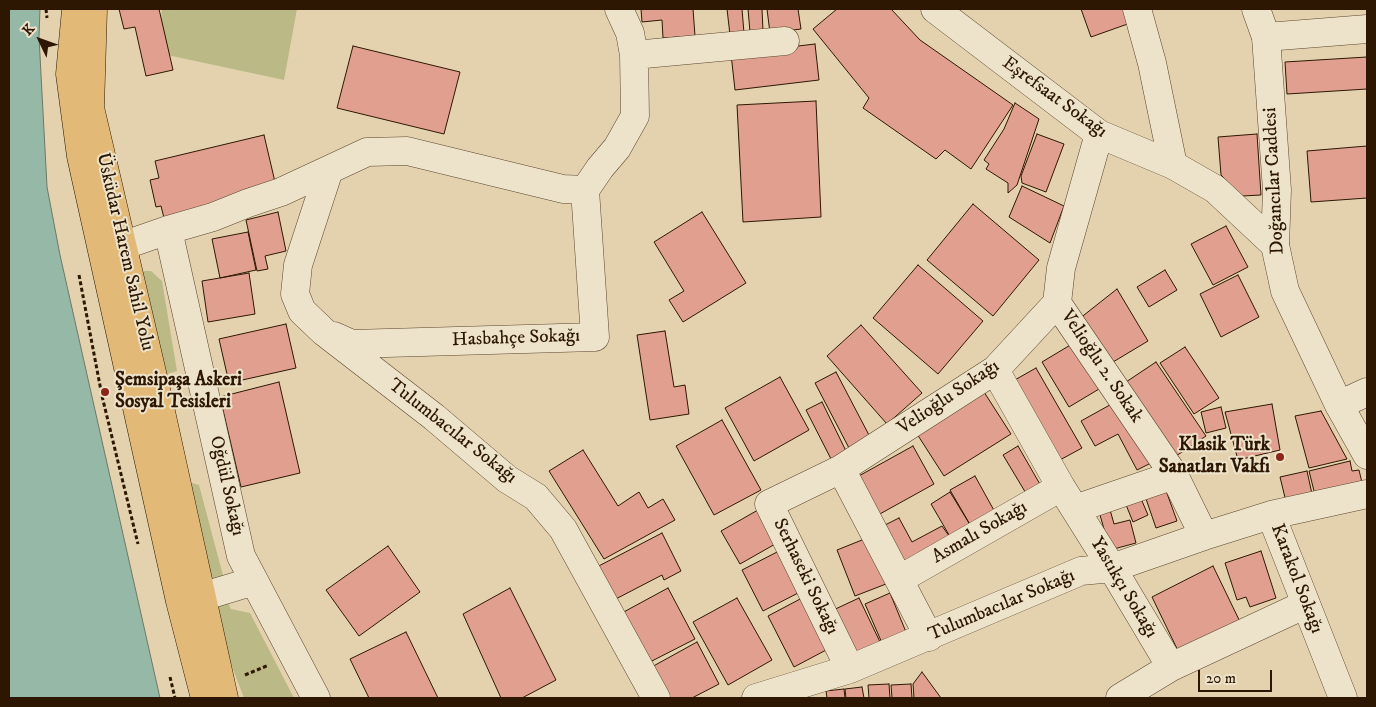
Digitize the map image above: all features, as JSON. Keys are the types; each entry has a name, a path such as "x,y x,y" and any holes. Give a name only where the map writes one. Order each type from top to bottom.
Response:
{"main road":[{"name":"Üsküdar Harem Sahil Yolu","path":"76,9 70,74 81,156 180,602 217,694"},
{"name":"Üsküdar Harem Sahil Yolu","path":"93,9 90,108 157,394 201,597 217,694"}],"street":[{"path":"122,246 213,217 281,192 367,152 407,150 564,189 586,190 600,168 617,148 635,116 634,55 630,33 619,9"},
{"name":"Eşrefsaat Sokağı","path":"935,9 1099,134 1173,165 1215,190 1275,245"},
{"path":"1137,9 1152,63 1173,165"},
{"name":"Doğancılar Caddesi","path":"1256,9 1266,37 1277,190 1275,245 1285,291 1339,405 1367,455"},
{"path":"1266,37 1367,29"},
{"path":"634,55 785,41"},
{"path":"1057,303 1061,268 1099,134"},
{"name":"Tulumbacılar Sokağı","path":"329,170 298,265 294,294 302,311 324,332 434,417 507,479 536,497 563,529 656,698"},
{"name":"Hasbahçe Sokağı","path":"324,332 352,344 401,344 595,336 586,190"},
{"name":"Oğdül Sokağı","path":"168,230 241,556 316,698"},
{"name":"Velioğlu Sokağı","path":"841,469 995,370 1057,303"},
{"name":"Velioğlu 2. Sokak","path":"1057,303 1174,475 1204,536"},
{"name":"Yastıkçı Sokağı","path":"995,370 1068,498 1171,667"},
{"path":"1339,405 1367,392"},
{"path":"841,469 929,637"},
{"name":"Serhaseki Sokağı","path":"841,469 768,504 850,669"},
{"path":"1068,498 1174,475"},
{"name":"Tulumbacılar Sokağı","path":"756,698 850,669 1081,571 1112,568 1204,536 1271,516 1367,494"},
{"name":"Asmalı Sokağı","path":"900,579 1068,498"},
{"name":"Karakol Sokağı","path":"1271,516 1343,698"},
{"path":"201,597 254,581"},
{"path":"1120,698 1171,667 1306,604"}],"path":[{"path":"217,694 294,655"}],"shaded area":[{"path":"9,9 40,9 39,37 47,187 60,255 160,698 9,698"},
{"path":"162,9 297,9 284,80 158,53"},
{"path":"144,271 151,271 162,281 177,371 167,374 158,357 141,275"},
{"path":"192,483 199,485 224,579 212,591 189,491"},
{"path":"224,594 231,609 250,613 294,698 244,698 209,606"}],"building":[{"path":"119,9 159,9 173,70 146,76 135,27 124,29"},
{"path":"641,9 693,9 695,36 663,38 662,20 642,22"},
{"path":"727,9 742,9 744,33 730,35"},
{"path":"748,9 762,9 763,31 750,32"},
{"path":"767,9 798,9 801,29 770,33"},
{"path":"837,9 891,9 920,40 1013,105 971,169 945,150 936,159 863,108 869,98 813,29"},
{"path":"1081,9 1132,9 1136,21 1091,37"},
{"path":"815,44 819,80 735,90 731,54"},
{"path":"353,46 460,72 444,134 337,108"},
{"path":"1367,57 1367,89 1287,94 1285,62"},
{"path":"816,101 821,217 743,222 737,105"},
{"path":"1015,103 1039,119 1017,185 1008,193 1008,183 986,169 989,164 984,160 1004,129"},
{"path":"1037,134 1064,144 1046,192 1022,183 1021,176"},
{"path":"1257,134 1261,195 1242,196 1221,175 1218,137"},
{"path":"264,135 275,182 246,189 237,200 165,222 161,206 156,207 150,180 159,178 155,161"},
{"path":"1367,146 1367,198 1311,202 1307,151"},
{"path":"1022,186 1064,206 1050,243 1009,217"},
{"path":"973,204 1039,260 993,316 927,260"},
{"path":"278,212 286,251 265,256 268,269 257,271 246,220"},
{"path":"702,212 746,283 683,322 669,300 684,291 654,242"},
{"path":"1226,226 1248,267 1213,285 1191,244"},
{"path":"248,232 256,270 220,278 212,239"},
{"path":"918,265 983,321 938,374 873,318"},
{"path":"1165,270 1177,290 1149,307 1137,287"},
{"path":"249,273 255,314 208,322 202,281"},
{"path":"1238,275 1259,317 1221,337 1200,294"},
{"path":"1117,289 1148,341 1108,365 1079,319"},
{"path":"286,324 296,368 229,383 219,339"},
{"path":"861,325 922,393 887,424 827,356"},
{"path":"665,331 674,387 685,385 689,414 650,420 637,335"},
{"path":"1072,344 1099,389 1069,407 1042,362"},
{"path":"1185,347 1219,398 1194,414 1160,363"},
{"path":"1156,362 1206,436 1173,458 1123,384"},
{"path":"1036,368 1082,448 1058,461 1013,381"},
{"path":"836,372 870,437 849,448 815,383"},
{"path":"780,377 809,430 754,461 725,408"},
{"path":"279,382 300,473 241,487 220,397"},
{"path":"984,392 1011,434 944,476 917,434"},
{"path":"1117,401 1151,463 1137,470 1118,434 1095,446 1081,421"},
{"path":"822,402 846,451 831,459 806,410"},
{"path":"1272,404 1280,450 1238,460 1225,412"},
{"path":"1221,407 1226,428 1206,433 1201,412"},
{"path":"1321,411 1347,459 1309,468 1295,416"},
{"path":"722,420 761,490 714,515 676,446"},
{"path":"913,446 934,484 878,515 857,477"},
{"path":"1018,446 1041,486 1027,495 1003,455"},
{"path":"583,450 618,506 639,492 648,508 663,499 675,520 604,559 549,471"},
{"path":"1350,461 1352,471 1359,470 1364,491 1317,503 1309,471"},
{"path":"1307,471 1314,503 1288,510 1280,477"},
{"path":"975,476 996,514 972,528 950,490"},
{"path":"1164,485 1177,521 1156,528 1144,493"},
{"path":"950,492 972,528 952,540 931,504"},
{"path":"1139,494 1148,515 1133,522 1124,500"},
{"path":"1109,506 1114,524 1130,520 1136,543 1110,550 1098,508"},
{"path":"758,510 777,543 740,564 721,531"},
{"path":"899,518 912,542 942,526 952,540 906,565 885,525"},
{"path":"662,533 681,571 664,580 662,575 610,602 593,569"},
{"path":"867,538 886,584 855,596 837,550"},
{"path":"388,546 420,592 359,636 326,590"},
{"path":"781,550 802,591 763,611 742,570"},
{"path":"1261,551 1276,598 1250,607 1246,597 1237,600 1225,563"},
{"path":"1213,566 1243,628 1182,659 1152,597"},
{"path":"510,588 556,680 522,698 501,698 463,614"},
{"path":"668,588 695,639 646,664 620,614"},
{"path":"890,593 906,632 882,643 865,604"},
{"path":"737,598 772,660 728,685 693,622"},
{"path":"802,598 828,649 794,667 768,616"},
{"path":"859,598 881,644 851,658 829,612"},
{"path":"406,632 438,698 369,698 350,659"},
{"path":"697,642 719,684 692,698 664,698 648,669"},
{"path":"922,672 941,698 914,698 913,684"},
{"path":"889,684 890,698 869,698 868,685"},
{"path":"911,684 912,698 892,698 891,685"},
{"path":"862,687 864,698 846,698 845,689"},
{"path":"844,689 845,698 827,698 826,691"}],"place":[{"name":"Şemsipaşa Askeri Sosyal Tesisleri","path":"105,392"},
{"name":"Klasik Türk Sanatları Vakfı","path":"1280,457"}]}
